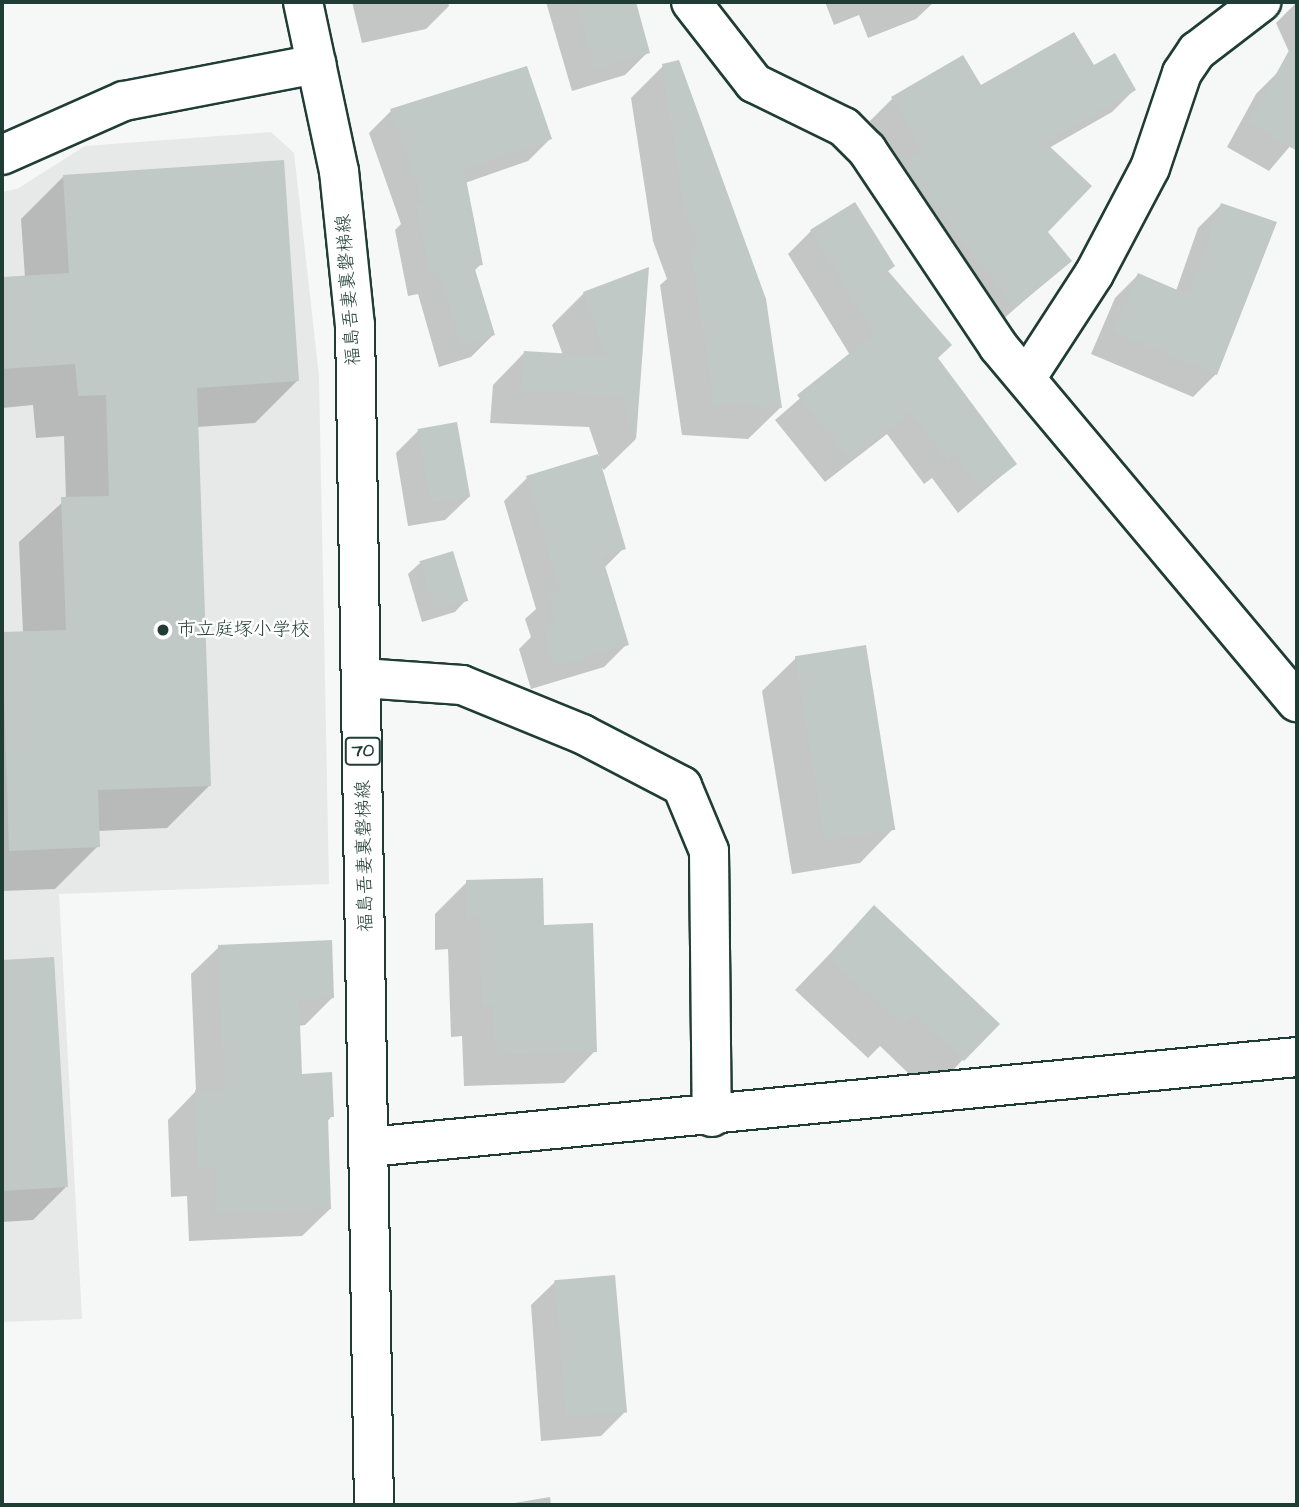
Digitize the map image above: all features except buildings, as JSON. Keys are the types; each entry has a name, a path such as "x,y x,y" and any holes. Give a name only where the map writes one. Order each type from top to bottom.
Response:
{"street":[{"name":"福島吾妻裏磐梯線","path":"303,2 339,171 355,325 374,1505"},
{"path":"691,2 754,83 844,128 867,150 998,346 1027,377 1297,702"},
{"path":"1027,377 1094,274 1150,168 1182,73 1197,51 1261,2"},
{"path":"2,155 124,101 316,64"},
{"path":"362,677 462,685 582,734 682,786 709,851 712,1117"},
{"path":"369,1147 712,1117 1297,1057"}],"shaded area":[{"name":"市立庭塚小学校","path":"271,132 294,153 319,376 329,884 59,894 82,1319 2,1322 2,192 17,189 85,146"}],"place":[{"name":"市立庭塚小学校","path":"163,630"}]}
